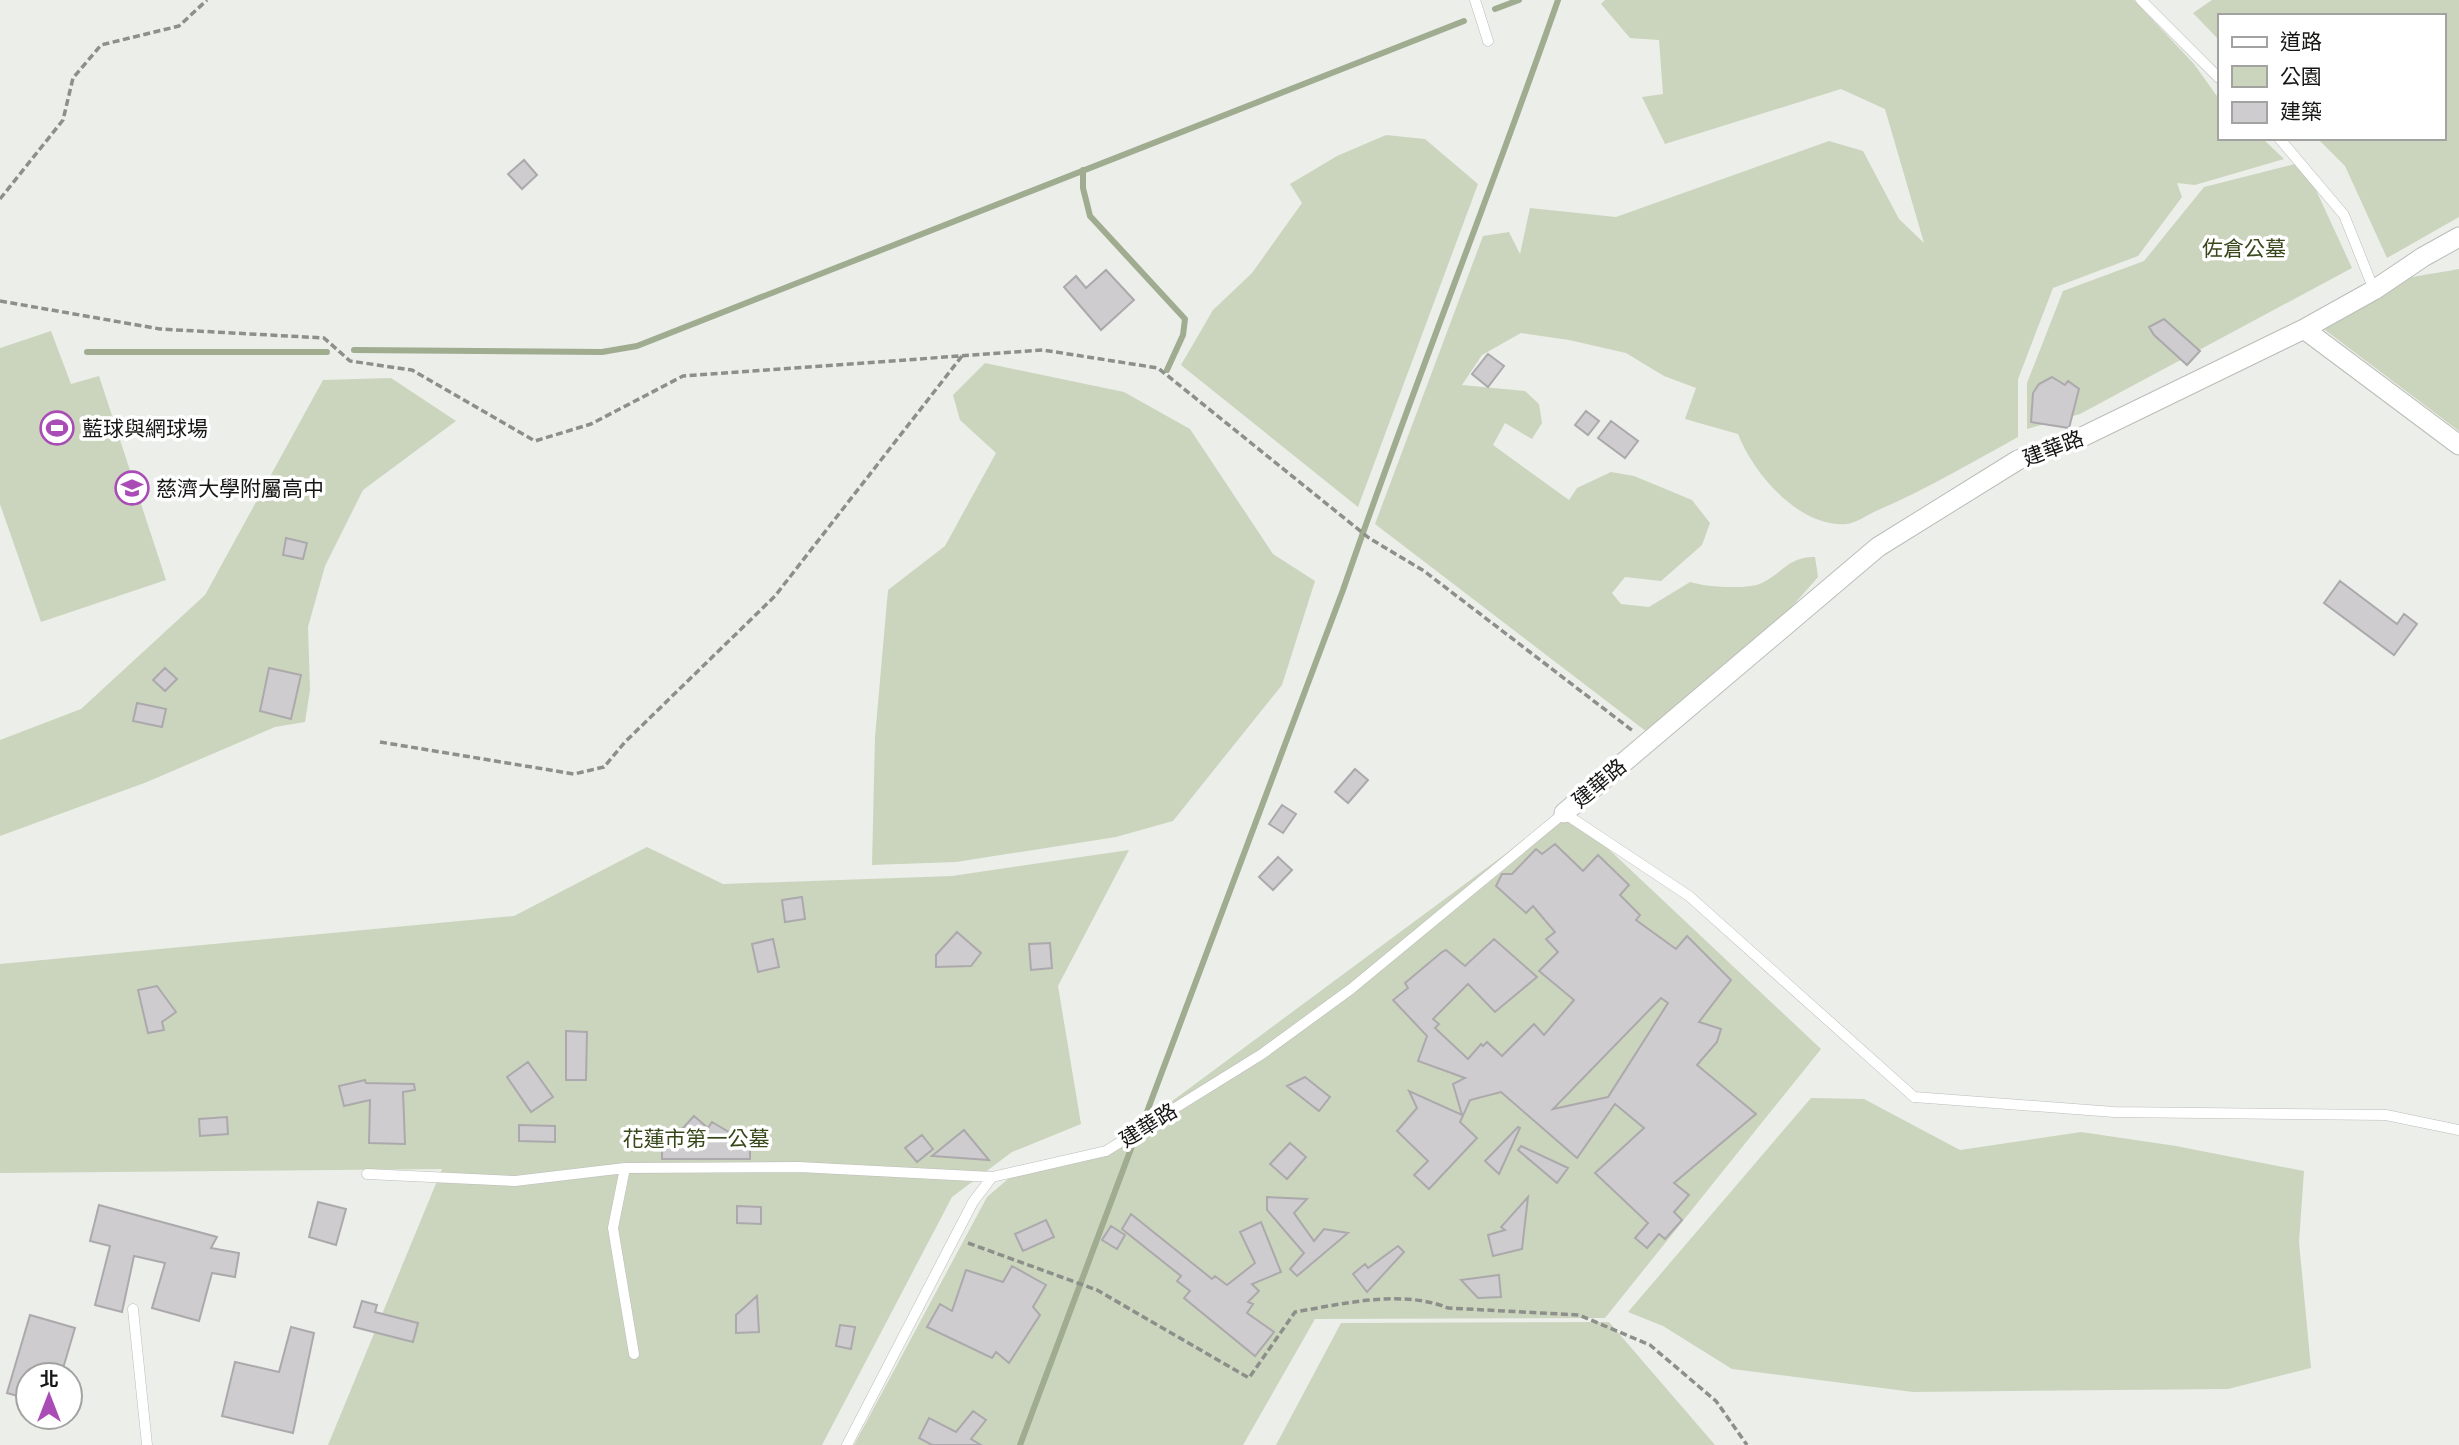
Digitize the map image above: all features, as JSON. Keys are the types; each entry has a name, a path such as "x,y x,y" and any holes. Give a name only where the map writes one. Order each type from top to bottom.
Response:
{"street":[{"name":"建華路","path":"1564,813 1878,547 1910,525 2018,460 2084,436 2304,329 2374,290 2459,236"},
{"path":"2304,329 2459,445"}],"lane":[{"path":"1475,0 1488,41"},
{"path":"2141,0 2218,77"},
{"path":"2281,140 2344,215 2374,290"},
{"path":"1564,813 1689,896 1914,1097 2114,1112 2386,1115 2459,1130"},
{"name":"建華路","path":"367,1174 515,1181 625,1168 799,1167 992,1177 1106,1151 1262,1054 1351,989 1564,813"},
{"path":"625,1168 613,1228 634,1354"},
{"path":"847,1445 973,1202 992,1177"},
{"path":"133,1309 147,1445"}],"path":[{"path":"0,200 63,120 73,78 102,45 179,26 207,0"},
{"path":"0,301 160,329 324,338 350,361 412,370 535,441 591,424 683,376 1043,350 1158,368 1369,538 1424,571 1648,742"},
{"path":"380,742 574,774 604,767 625,742 775,596 962,356"},
{"path":"954,1238 1090,1287 1249,1378 1295,1312 1357,1301 1430,1301 1448,1308 1579,1315 1650,1345 1716,1401 1747,1445"}],"green space":[{"path":"1605,0 2134,0 2194,64 2218,98 2218,140 2264,140 2284,159 2195,185 2177,183 2182,197 2138,256 2053,288 2018,379 2018,437 1930,485 1847,524 1829,523 1795,508 1766,481 1738,434 1685,419 1696,388 1664,376 1626,353 1569,340 1521,333 1482,355 1462,385 1525,391 1539,404 1542,423 1532,439 1505,423 1493,445 1569,500 1577,488 1611,472 1634,476 1692,500 1710,523 1702,545 1661,581 1625,577 1612,593 1621,604 1649,607 1690,582 1726,587 1755,585 1769,579 1792,562 1815,557 1818,577 1790,609 1647,732 1375,524 1483,236 1509,232 1520,254 1530,208 1616,217 1829,141 1863,151 1899,219 1924,243 1885,109 1841,89 1665,144 1642,97 1663,94 1659,40 1630,38 1601,4"},
{"path":"2212,0 2459,0 2459,217 2387,258 2345,166 2319,140 2445,140 2445,14 2218,14 2218,39 2193,13"},
{"path":"1386,135 1425,139 1478,184 1358,507 1181,365 1213,310 1252,273 1302,203 1290,184 1337,156"},
{"name":"佐倉公墓","path":"2303,162 2352,268 2080,414 2027,429 2027,383 2063,291 2144,261 2204,187"},
{"path":"2459,269 2459,431 2325,330 2336,314 2350,301 2383,284"},
{"path":"51,331 71,384 99,376 166,580 41,622 0,504 0,348"},
{"path":"985,363 1124,392 1190,429 1273,554 1315,581 1282,685 1173,821 1116,837 956,862 872,865 875,737 888,590 945,546 996,453 960,420 953,395"},
{"path":"391,378 456,421 363,490 325,566 308,627 310,690 305,722 275,727 147,782 0,836 0,740 81,709 205,595 323,380"},
{"path":"1566,809 1821,1049 1605,1318 1315,1319 1243,1445 854,1445 987,1197 1008,1179 1125,1143 1121,1139"},
{"name":"花蓮市第一公墓","path":"647,847 723,884 952,876 1129,850 1058,986 1081,1124 1012,1152 952,1197 822,1445 328,1445 442,1169 0,1173 0,964 514,916"},
{"path":"1811,1098 1864,1099 1960,1150 2081,1132 2176,1146 2304,1171 2299,1242 2311,1368 2228,1389 1913,1392 1732,1369 1663,1326 1628,1312"},
{"path":"1609,1322 1715,1445 1276,1445 1341,1323"}],"building":[{"path":"524,160 537,175 522,189 508,174"},
{"path":"1106,270 1134,300 1101,330 1064,287 1076,276 1086,288"},
{"path":"2164,319 2200,351 2187,365 2154,335 2149,327"},
{"path":"1488,354 1504,366 1488,387 1472,374"},
{"path":"2052,377 2065,385 2068,381 2079,389 2069,428 2031,422 2033,393 2039,384"},
{"path":"1586,411 1599,421 1588,435 1575,425"},
{"path":"1611,421 1638,441 1625,458 1598,438"},
{"path":"286,538 307,543 303,559 283,555"},
{"path":"2340,581 2397,624 2404,614 2417,624 2394,655 2324,603"},
{"path":"165,668 177,679 165,691 153,680"},
{"path":"269,668 301,675 291,719 260,711"},
{"path":"137,703 166,709 162,727 133,721"},
{"path":"1355,769 1368,780 1348,803 1335,792"},
{"path":"1282,805 1296,814 1283,833 1269,824"},
{"path":"1555,844 1583,871 1598,855 1629,885 1620,895 1640,915 1636,920 1676,949 1687,936 1731,980 1699,1022 1721,1029 1717,1042 1697,1065 1756,1114 1674,1183 1689,1195 1674,1212 1682,1220 1665,1239 1659,1234 1647,1248 1635,1238 1648,1223 1595,1173 1644,1128 1615,1104 1577,1158 1501,1092 1470,1100 1460,1122 1477,1138 1429,1189 1414,1175 1428,1161 1397,1131 1417,1108 1409,1091 1462,1115 1453,1084 1465,1078 1418,1061 1427,1036 1393,1000 1408,988 1405,983 1442,952 1446,950 1465,966 1494,939 1537,977 1495,1012 1468,984 1433,1019 1439,1024 1435,1028 1468,1059 1481,1044 1483,1046 1487,1042 1502,1056 1534,1024 1544,1035 1574,1000 1539,971 1558,952 1546,939 1555,932 1533,906 1526,913 1496,886 1502,874 1512,874 1536,849 1542,854","holes":["1661,998 1668,1003 1608,1097 1553,1109"]},
{"path":"1278,857 1292,870 1273,890 1259,877"},
{"path":"802,897 805,919 785,922 782,900"},
{"path":"957,932 981,953 971,966 936,967 936,955"},
{"path":"773,939 779,967 758,972 752,944"},
{"path":"1050,943 1052,968 1031,970 1029,944"},
{"path":"157,986 176,1012 162,1022 164,1030 148,1033 138,990"},
{"path":"566,1031 587,1032 586,1080 566,1080"},
{"path":"528,1062 553,1097 531,1112 507,1077"},
{"path":"1305,1077 1330,1097 1319,1111 1287,1086"},
{"path":"365,1080 366,1083 414,1084 415,1090 403,1092 405,1144 369,1143 370,1100 344,1106 339,1086"},
{"path":"694,1116 708,1128 712,1122 734,1135 750,1136 750,1159 662,1159 662,1139 673,1139"},
{"path":"227,1117 228,1134 200,1136 199,1119"},
{"path":"519,1125 555,1126 555,1142 519,1141"},
{"path":"1520,1128 1499,1174 1485,1161"},
{"path":"964,1130 989,1160 932,1156"},
{"path":"922,1135 933,1149 917,1162 905,1148"},
{"path":"1290,1143 1306,1157 1287,1179 1270,1164"},
{"path":"1521,1146 1568,1168 1557,1183 1518,1150"},
{"path":"1267,1197 1307,1199 1294,1213 1314,1241 1324,1229 1348,1233 1297,1276 1290,1269 1304,1253 1267,1210"},
{"path":"1528,1197 1522,1249 1493,1256 1488,1235 1505,1230 1501,1227"},
{"path":"318,1202 346,1209 336,1245 309,1237"},
{"path":"99,1205 217,1237 211,1248 239,1253 235,1277 212,1273 199,1321 152,1308 165,1263 134,1256 122,1312 95,1305 110,1246 90,1241"},
{"path":"737,1206 761,1207 761,1224 737,1223"},
{"path":"1131,1214 1212,1279 1215,1276 1227,1285 1255,1263 1240,1232 1261,1222 1281,1272 1252,1284 1259,1291 1248,1302 1253,1304 1247,1313 1274,1332 1255,1356 1184,1298 1190,1291 1177,1281 1181,1276 1122,1229"},
{"path":"1046,1220 1054,1237 1023,1251 1015,1234"},
{"path":"1111,1226 1125,1235 1117,1249 1102,1240"},
{"path":"1398,1246 1404,1252 1367,1292 1353,1274 1365,1264 1368,1268"},
{"path":"1012,1266 1046,1285 1033,1307 1040,1315 1009,1363 996,1352 992,1358 927,1327 940,1304 952,1311 966,1270 1003,1282"},
{"path":"1499,1275 1501,1297 1478,1298 1461,1280"},
{"path":"757,1296 759,1332 736,1333 736,1315"},
{"path":"362,1301 377,1305 375,1312 418,1323 413,1342 354,1327"},
{"path":"30,1315 75,1328 65,1361 16,1361"},
{"path":"840,1325 855,1327 851,1349 836,1346"},
{"path":"291,1327 314,1333 293,1433 222,1416 235,1362 279,1372"},
{"path":"14,1369 14,1395 7,1393"},
{"path":"973,1411 986,1420 971,1439 981,1445 932,1445 919,1438 929,1418 956,1432"}],"waterway":[{"path":"1495,9 1519,0"},
{"path":"1145,1117 1343,590 1558,0"},
{"path":"354,350 602,352 637,346 1464,21"},
{"path":"1083,170 1083,188 1090,216 1185,319 1183,335 1167,370"},
{"path":"87,352 327,352"},
{"path":"1020,1445 1135,1138"}],"place":[{"name":"藍球與網球場","path":"57,428"},
{"name":"慈濟大學附屬高中","path":"132,488"}]}
